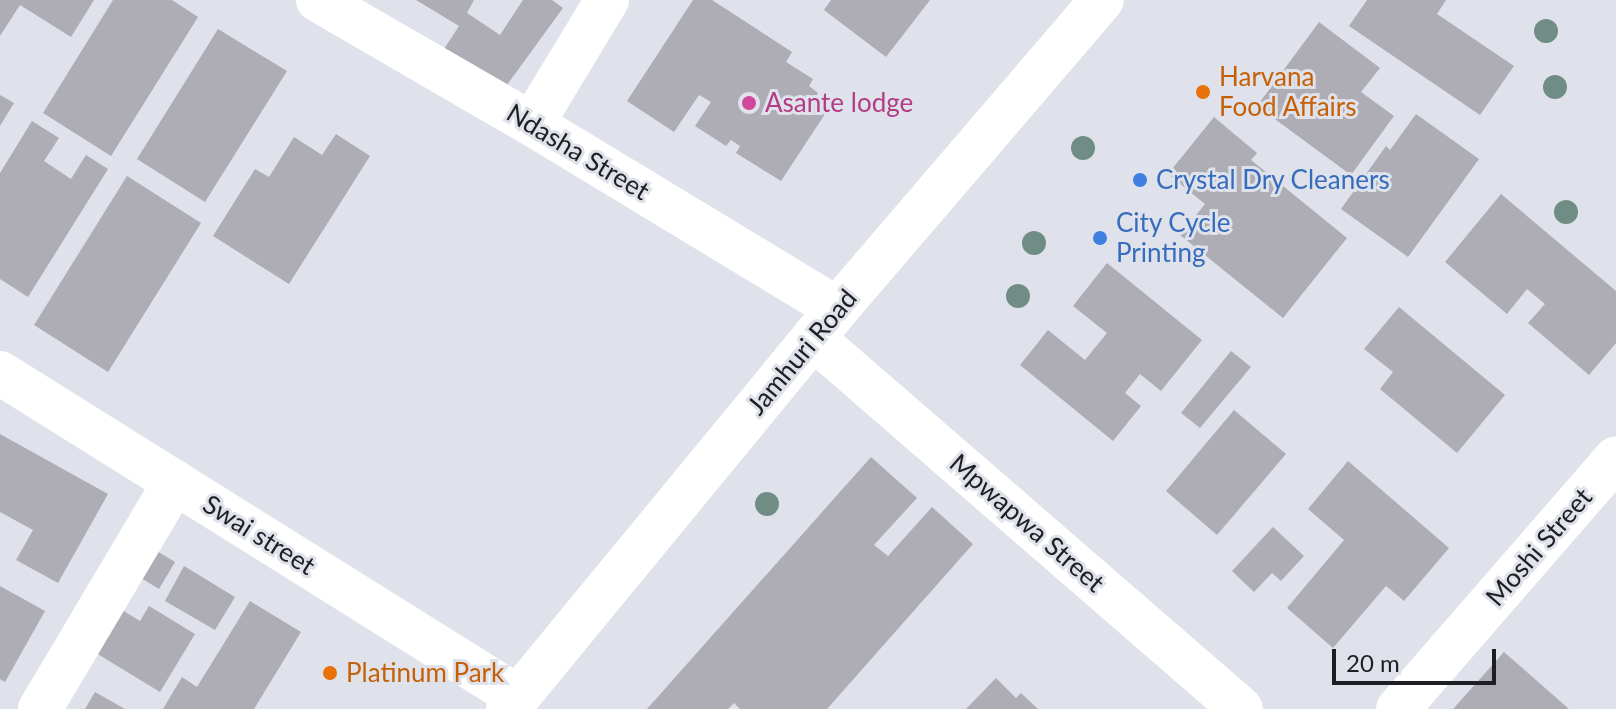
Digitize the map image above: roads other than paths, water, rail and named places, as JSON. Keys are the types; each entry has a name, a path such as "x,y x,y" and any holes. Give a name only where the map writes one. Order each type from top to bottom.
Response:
{"street":[{"name":"Ndasha Street","path":"318,0 532,124 825,323"},
{"path":"532,124 607,0"},
{"name":"Jamhuri Road","path":"513,703 825,323 1102,0"},
{"name":"Mpwapwa Street","path":"825,323 1241,709"},
{"name":"Swai street","path":"0,373 175,482 513,703"},
{"name":"Moshi Street","path":"1398,709 1616,458"},
{"path":"40,709 175,482"}],"place":[{"name":"Harvana Food Affairs","path":"1203,92"},
{"name":"Asante lodge","path":"749,103"},
{"name":"Crystal Dry Cleaners","path":"1140,180"},
{"name":"City Cycle Printing","path":"1100,238"},
{"name":"Platinum Park","path":"330,673"}]}
